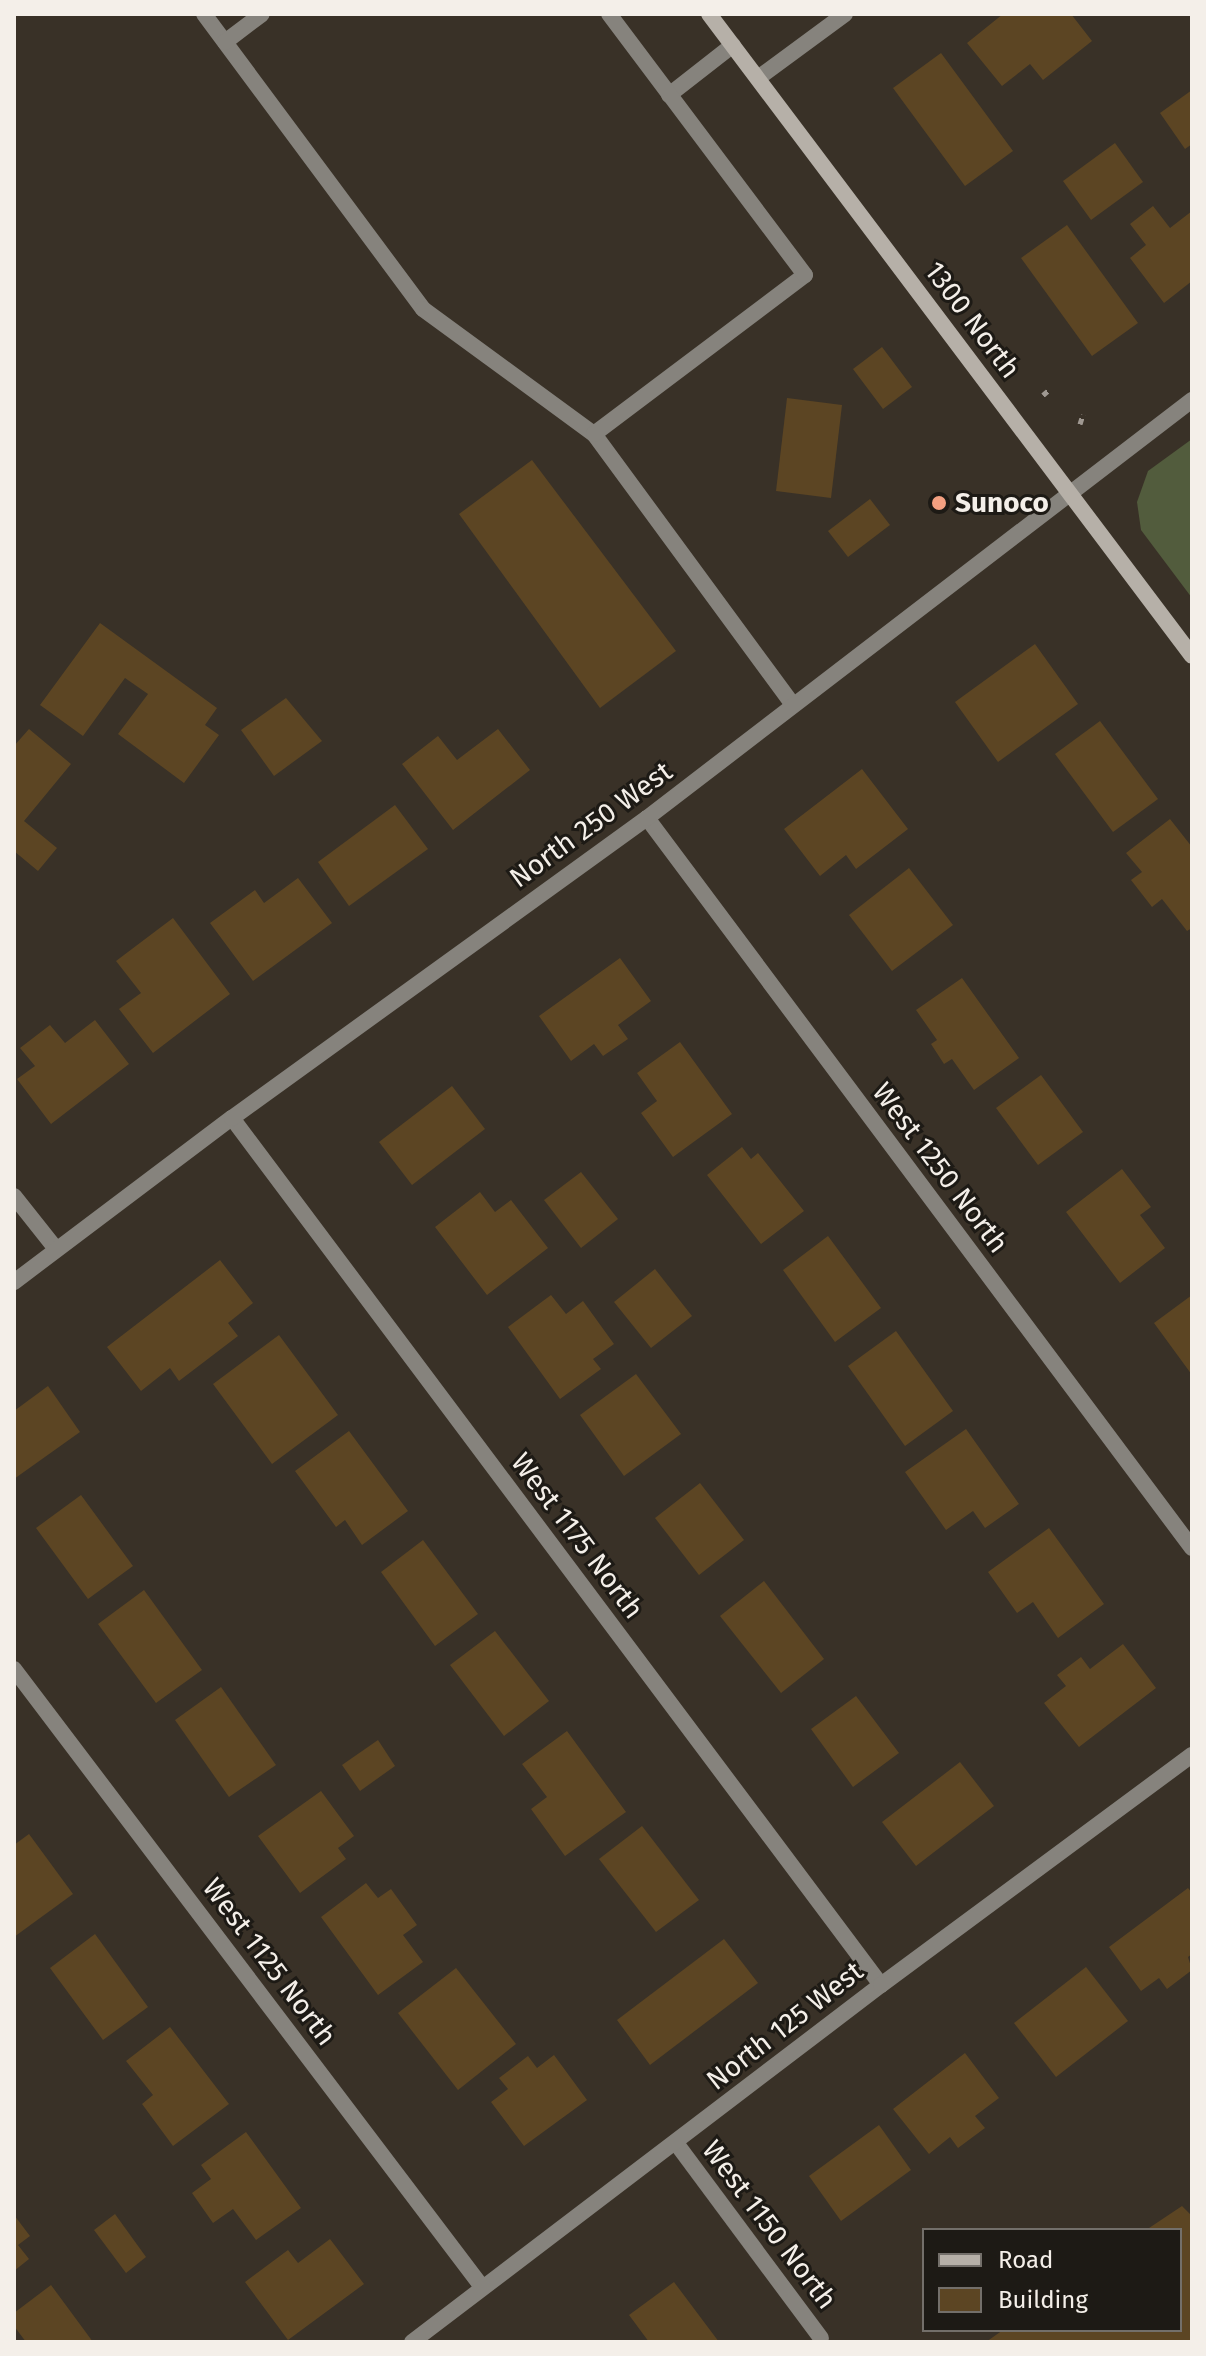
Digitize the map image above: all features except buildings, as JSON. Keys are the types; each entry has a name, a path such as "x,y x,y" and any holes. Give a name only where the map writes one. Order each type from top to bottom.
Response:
{"street":[{"path":"204,14 423,309 594,434 793,705"},
{"path":"225,42 262,14"},
{"path":"594,434 805,275 609,14"},
{"name":"1300 North","path":"709,14 1192,656"},
{"path":"758,78 845,14"},
{"path":"669,95 733,45"},
{"name":"North 250 West","path":"14,1282 232,1118 647,818 1192,400"},
{"name":"West 1250 North","path":"647,818 1192,1548"},
{"name":"West 1175 North","path":"232,1118 881,1985"},
{"path":"14,1196 56,1249"},
{"name":"West 1125 North","path":"14,1669 482,2287"},
{"name":"North 125 West","path":"412,2342 881,1985 1192,1755"},
{"name":"West 1150 North","path":"676,2143 821,2338"}],"path":[{"path":"1043,395 1050,389"},
{"path":"1080,424 1083,414"}],"green space":[{"path":"1192,439 1192,598 1141,530 1137,502 1148,471"}],"place":[{"name":"Sunoco","path":"939,503"}]}
